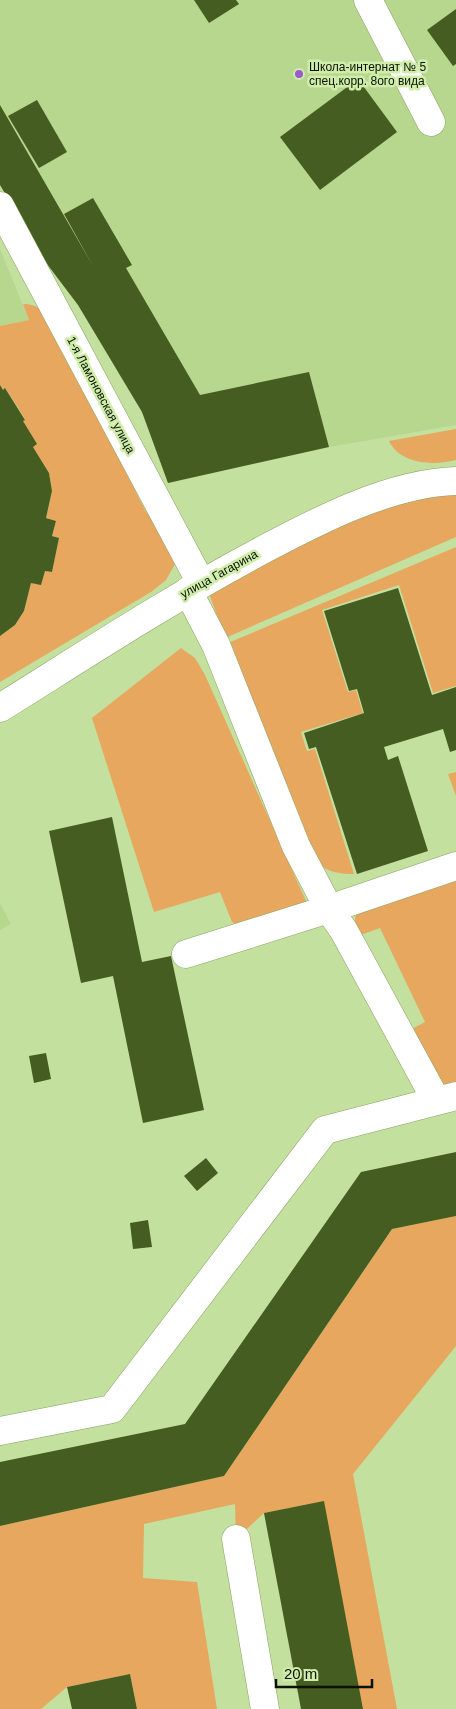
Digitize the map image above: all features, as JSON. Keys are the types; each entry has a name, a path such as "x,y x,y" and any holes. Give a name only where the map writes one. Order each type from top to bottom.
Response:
{"street":[{"path":"368,0 431,122"},
{"name":"1-я Ламоновская улица","path":"0,206 195,587 216,645 296,846 329,910 344,930 446,1098"},
{"name":"улица Гагарина","path":"0,708 195,587 305,527 370,500 438,482 456,482"},
{"path":"186,954 329,910 456,866"},
{"path":"0,1431 112,1409 325,1130 446,1098"},
{"path":"236,1540 265,1709"}],"shaded area":[{"path":"0,0 456,0 456,425 329,447 168,483 142,412 78,305 47,264 0,185"},
{"path":"0,249 29,320 0,326"},
{"path":"23,304 38,308 49,318 146,512 160,528 176,562 166,580 151,592 0,682 0,636 15,625 24,611 31,583 45,571 52,572 59,538 52,536 56,521 46,518 52,491 49,473 33,447 23,421 25,419 6,389 3,390 0,385 0,326 29,320"},
{"path":"456,429 456,460 447,462 428,463 409,459 394,449 389,441"},
{"path":"456,492 456,537 225,638 206,585 356,510"},
{"path":"456,547 456,686 433,693 399,585 322,610 348,692 356,690 363,713 301,732 307,751 315,749 354,874 338,873 329,870 316,862 228,643"},
{"path":"181,648 195,658 205,675 310,910 249,933 232,922 220,892 154,912 92,718"},
{"path":"456,772 456,796 448,774"},
{"path":"456,881 456,1086 443,1089 412,1029 425,1022 380,928 358,936 354,925 356,914"},
{"path":"0,903 11,924 0,930"},
{"path":"456,1216 456,1346 353,1474 397,1709 363,1709 323,1502 264,1513 236,1539 235,1504 144,1524 143,1578 197,1582 217,1709 137,1709 130,1674 67,1687 41,1709 0,1709 0,1526 224,1476 392,1229"}],"building":[{"path":"194,0 236,0 239,4 209,23"},
{"path":"456,9 456,64 453,66 427,30"},
{"path":"358,79 397,132 320,190 280,137"},
{"path":"37,100 67,152 39,168 8,116"},
{"path":"0,105 93,266 64,214 93,198 132,265 126,268 200,395 309,372 329,447 168,483 142,412 78,305 47,264 0,185"},
{"path":"0,385 3,390 5,388 25,420 23,421 37,444 33,447 49,473 52,491 46,518 56,521 52,536 59,538 52,572 45,571 41,585 31,583 24,611 15,625 0,636"},
{"path":"398,588 432,695 456,687 456,750 450,752 443,729 384,747 388,760 398,756 428,851 357,874 316,747 309,749 304,733 364,713 357,689 349,691 324,611"},
{"path":"112,817 142,962 171,956 204,1110 143,1123 113,976 81,983 49,831"},
{"path":"46,1053 51,1079 34,1083 29,1056"},
{"path":"456,1152 456,1216 392,1229 224,1476 0,1526 0,1462 185,1424 361,1172"},
{"path":"206,1158 218,1173 197,1191 184,1176"},
{"path":"148,1220 152,1247 133,1249 130,1223"},
{"path":"324,1501 363,1709 301,1709 264,1513"},
{"path":"130,1674 137,1709 72,1709 67,1687"}],"place":[{"name":"Школа-интернат № 5 спец.корр. 8ого вида","path":"299,74"}]}
